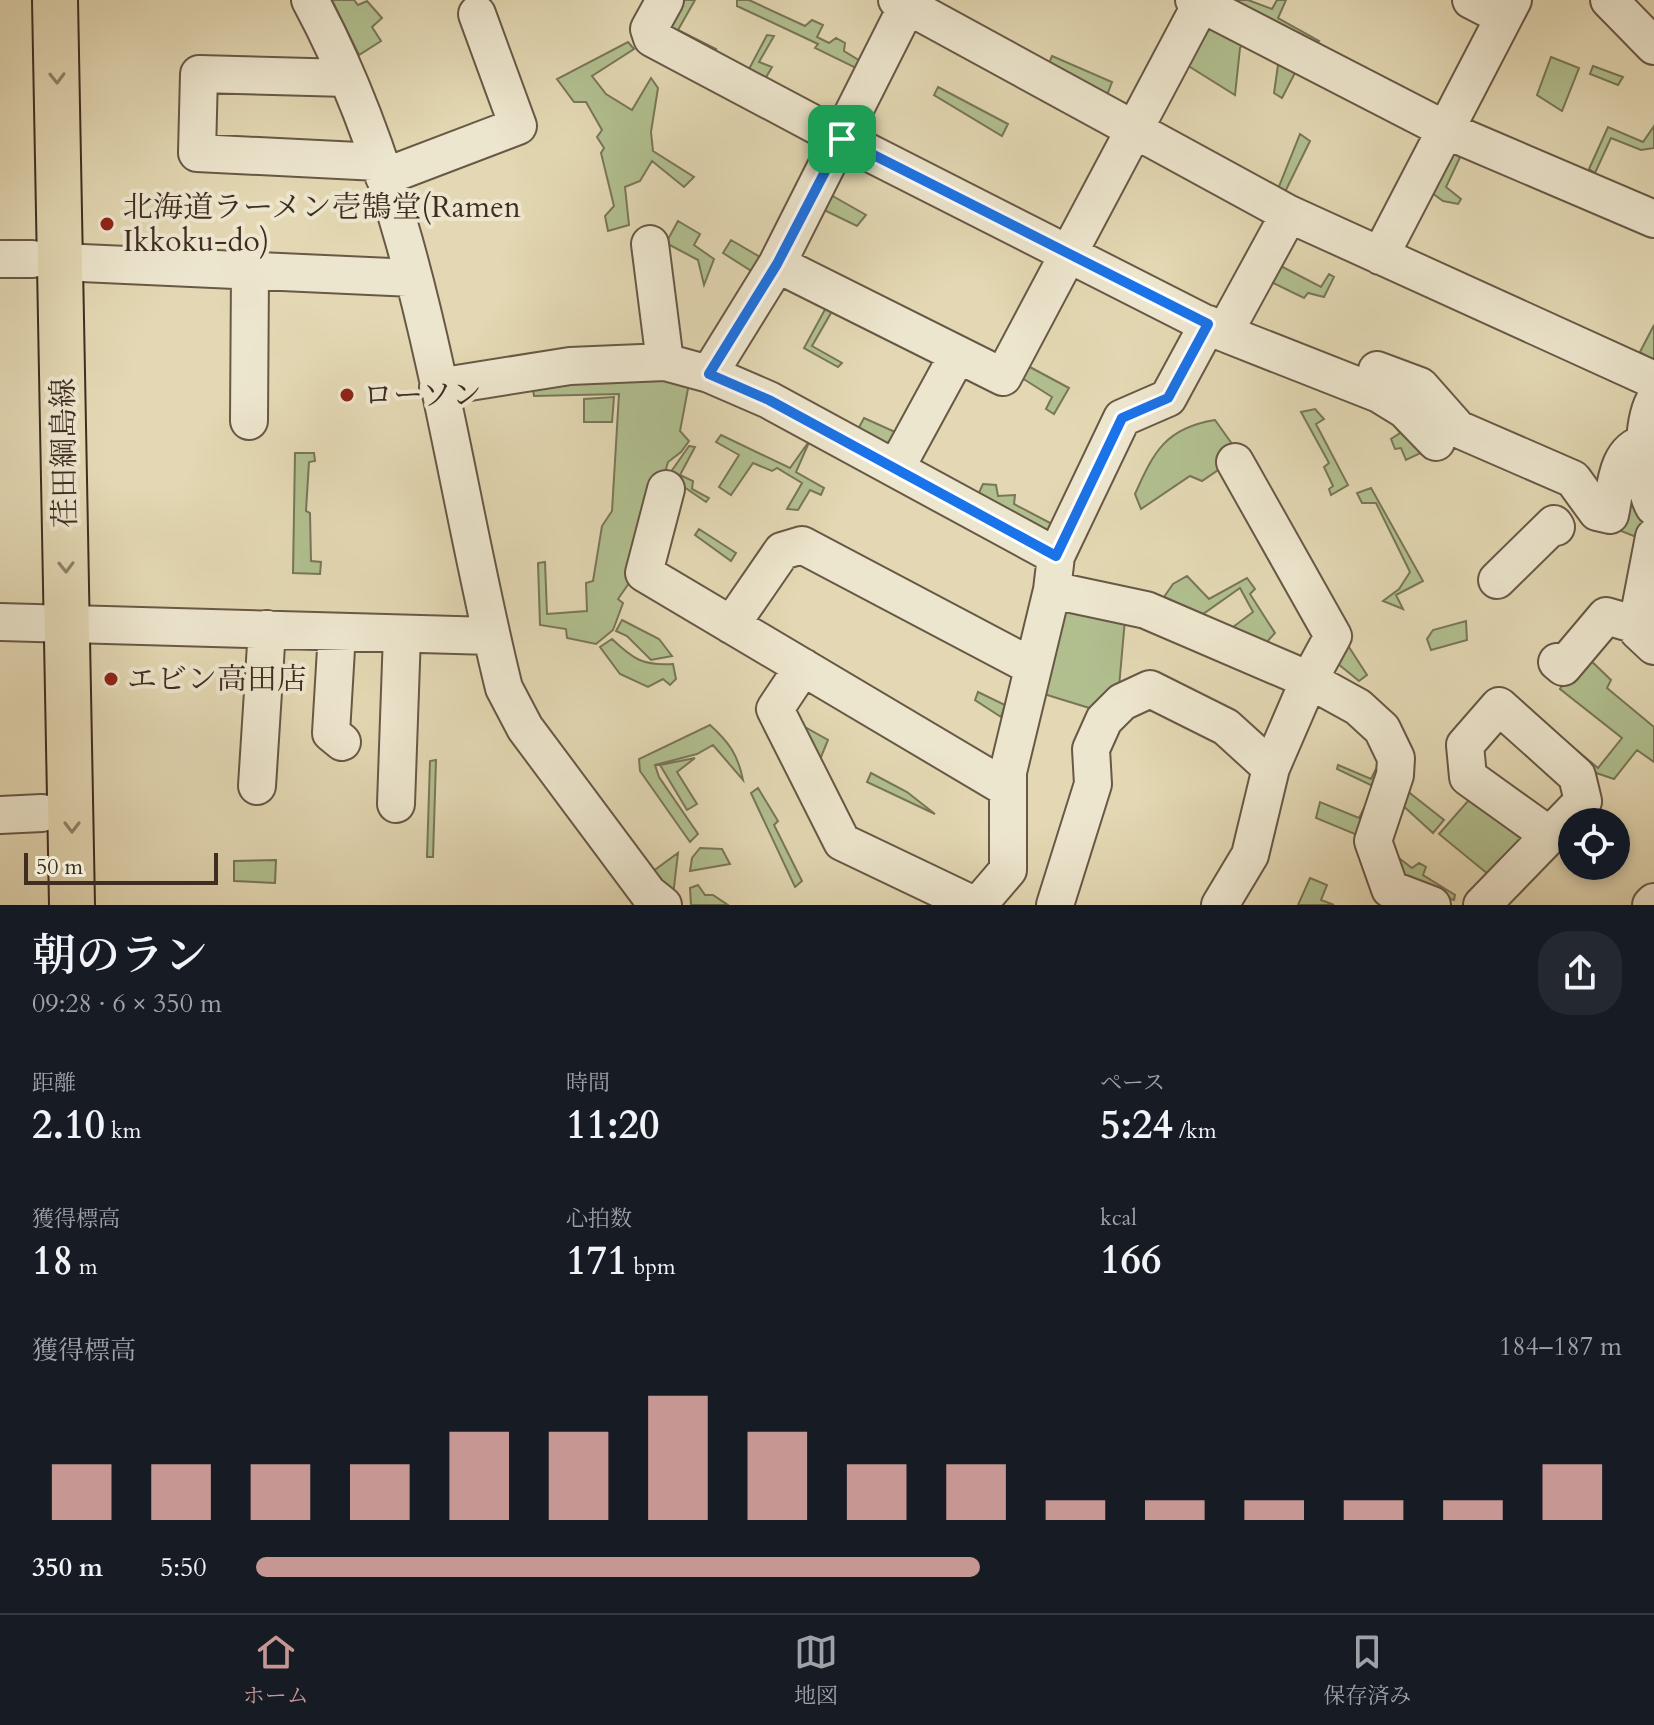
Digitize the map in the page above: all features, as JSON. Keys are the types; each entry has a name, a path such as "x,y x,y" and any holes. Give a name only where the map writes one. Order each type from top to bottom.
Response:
{"main road":[{"name":"荏田綱島線","path":"27,0 31,260 47,319 35,623 21,814 43,905"},
{"name":"荏田綱島線","path":"31,260 55,0"},
{"name":"荏田綱島線","path":"35,623 72,905"}],"street":[{"path":"310,0 347,78 381,169 413,278 504,688 525,728 648,893 663,905"},
{"path":"665,0 649,29 652,38 842,139 1216,329 1379,394 1405,410 1436,442"},
{"path":"1380,256 1448,131 1509,9 1471,0"},
{"path":"1609,0 1654,46"},
{"path":"777,264 1003,377 1199,1 1448,131 1654,219"},
{"path":"709,374 777,264 842,139 904,2 1289,214 1654,380"},
{"path":"347,78 199,74 197,153 381,169 518,126 477,14"},
{"path":"803,667 775,709 842,842 976,905 1008,870 1008,772 1054,573 1122,418 1168,398 1289,214"},
{"path":"650,244 665,362"},
{"path":"31,260 413,278"},
{"path":"249,421 250,271"},
{"path":"896,468 957,356"},
{"path":"438,387 570,366 665,362 709,374 769,400 896,468 1054,573 1309,680 1358,707 1382,729 1396,758 1395,775 1373,841 1390,889 1432,905"},
{"path":"1377,370 1411,379 1458,429 1573,479 1597,512 1610,515 1623,457 1632,446 1645,443"},
{"path":"1654,401 1645,443 1649,499 1654,507"},
{"path":"1220,905 1250,855 1271,768 1309,680 1333,636 1235,462"},
{"path":"666,489 644,573 1008,789"},
{"path":"1497,580 1554,524 1556,527"},
{"path":"1557,662 1563,667 1606,616 1645,636 1654,537"},
{"path":"731,625 782,551 802,545 1033,667"},
{"path":"35,623 491,636"},
{"path":"257,786 267,629"},
{"path":"337,632 331,733 342,742"},
{"path":"396,804 402,634"},
{"path":"1055,905 1093,784 1091,749 1104,720 1122,702 1150,689 1226,727 1271,768"},
{"path":"1482,905 1549,835"}],"green space":[{"path":"332,0 354,0 358,5 367,1 382,18 372,27 381,41 359,55"},
{"path":"675,0 695,0 678,30 716,49 712,53 748,71 767,35 774,36 759,62 772,67 761,86 659,29"},
{"path":"737,0 749,0 805,26 812,20 823,25 817,37 829,43 836,38 845,43 844,51 865,64 862,71 815,48 818,44 737,6"},
{"path":"1235,0 1248,0 1272,9 1277,0 1286,0 1278,18 1319,41 1312,48 1254,16"},
{"path":"1203,19 1248,37 1240,48 1235,95 1182,62"},
{"path":"628,42 634,49 592,76 606,94 632,110 651,78 658,88 651,132 653,151 694,177 684,187 652,161 640,181 625,187 629,225 608,231 605,216 614,206 601,153 604,148 597,137 602,130 586,102 574,102 557,79"},
{"path":"1052,56 1112,82 1107,95 1048,66"},
{"path":"1551,57 1579,68 1562,111 1537,95"},
{"path":"1279,58 1299,65 1282,98 1274,93"},
{"path":"1593,66 1623,77 1618,85 1590,74"},
{"path":"938,87 1008,124 1002,136 934,95"},
{"path":"1654,126 1654,148 1641,150 1611,138 1595,173 1589,169 1608,127 1643,142"},
{"path":"1300,134 1310,141 1285,192 1278,189"},
{"path":"1451,146 1462,153 1446,187 1461,199 1458,204 1443,201 1428,190"},
{"path":"831,195 866,215 857,226 824,210"},
{"path":"678,221 700,234 694,245 714,259 704,285 698,260 666,243"},
{"path":"731,240 760,257 753,272 723,253"},
{"path":"1273,262 1321,287 1329,274 1334,277 1324,297 1308,293 1304,298 1265,279"},
{"path":"828,304 835,306 812,346 842,363 838,367 804,348"},
{"path":"1654,325 1654,361 1640,352"},
{"path":"1028,366 1069,388 1054,414 1046,409 1052,397 1022,378"},
{"path":"690,378 680,431 689,441 668,462 636,573 618,599 623,603 613,630 596,644 567,638 566,629 540,625 538,563 545,562 547,614 587,611 586,583 593,581 602,526 612,511 619,394 534,396 532,382"},
{"path":"614,397 612,422 584,422 584,399"},
{"path":"1381,407 1427,450 1406,460 1401,448 1395,449 1391,439 1400,433"},
{"path":"1315,409 1324,419 1316,424 1348,485 1331,495 1329,489 1333,486 1324,467 1329,463 1301,412"},
{"path":"864,418 904,436 897,451 856,433"},
{"path":"1215,420 1240,455 1202,481 1190,476 1141,509 1135,494 1149,465 1164,444 1184,429"},
{"path":"721,435 790,468 810,440 796,472 824,488 821,495 810,490 798,510 787,509 802,483 777,468 772,471 753,463 731,495 719,487 739,455 716,442"},
{"path":"689,446 695,447 680,475 693,481 692,489 709,498 706,502 668,476"},
{"path":"295,453 314,453 315,461 309,462 306,511 310,513 311,561 321,562 320,574 293,573"},
{"path":"1635,462 1650,507 1644,540 1616,529"},
{"path":"983,484 996,485 998,496 1015,495 1014,504 1054,525 1049,534 1016,513 1003,516 977,497"},
{"path":"1371,488 1423,581 1396,595 1403,609 1383,601 1399,589 1410,572 1376,503 1362,503 1357,493"},
{"path":"699,529 736,553 731,561 695,535"},
{"path":"1187,576 1209,599 1247,578 1255,589 1250,594 1275,633 1265,644 1233,627 1253,612 1240,588 1203,614 1164,597 1173,584"},
{"path":"1062,609 1125,619 1119,687 1096,710 1044,694"},
{"path":"622,620 659,639 672,656 651,660 627,636 616,631"},
{"path":"1466,621 1467,640 1431,650 1427,639 1433,630"},
{"path":"612,639 639,660 673,664 676,679 670,685 663,679 648,687 620,674 600,647"},
{"path":"1347,644 1367,675 1359,681 1337,663"},
{"path":"1584,654 1611,680 1607,688 1654,727 1654,762 1637,750 1614,779 1587,770 1520,703 1598,768 1622,738 1560,689"},
{"path":"978,692 1005,705 1001,717 975,700"},
{"path":"796,722 828,740 819,762"},
{"path":"710,725 732,750 743,780 713,745 697,754 655,765 659,777 698,834 690,842 640,771 639,759"},
{"path":"1382,757 1385,762 1362,837 1316,818 1320,802 1359,818 1375,787 1337,769 1338,765 1371,779"},
{"path":"695,758 677,772 697,804 687,810 660,765"},
{"path":"436,760 433,857 427,857 430,761"},
{"path":"871,773 907,792 935,814 867,782"},
{"path":"758,788 778,821 774,825 802,881 795,887 751,793"},
{"path":"1406,790 1444,820 1433,833 1400,803"},
{"path":"1475,793 1530,833 1489,875 1439,834"},
{"path":"700,848 722,849 730,864 690,871 692,858"},
{"path":"1387,849 1412,868 1419,863 1426,867 1423,875 1455,895 1454,900 1406,877"},
{"path":"678,853 673,896 652,872"},
{"path":"276,860 275,883 234,881 234,861"},
{"path":"1310,878 1327,885 1321,900 1334,905 1298,905"},
{"path":"698,885 705,895 713,895 728,905 691,905 690,888"}],"place":[{"name":"北海道ラーメン壱鵠堂(Ramen Ikkoku-do)","path":"107,224"},
{"name":"ローソン","path":"347,395"},
{"name":"エビン高田店","path":"111,679"}],"route":[{"path":"842,139 1208,324 1168,398 1122,418 1056,556 769,400 709,374 777,264 842,139"}]}
